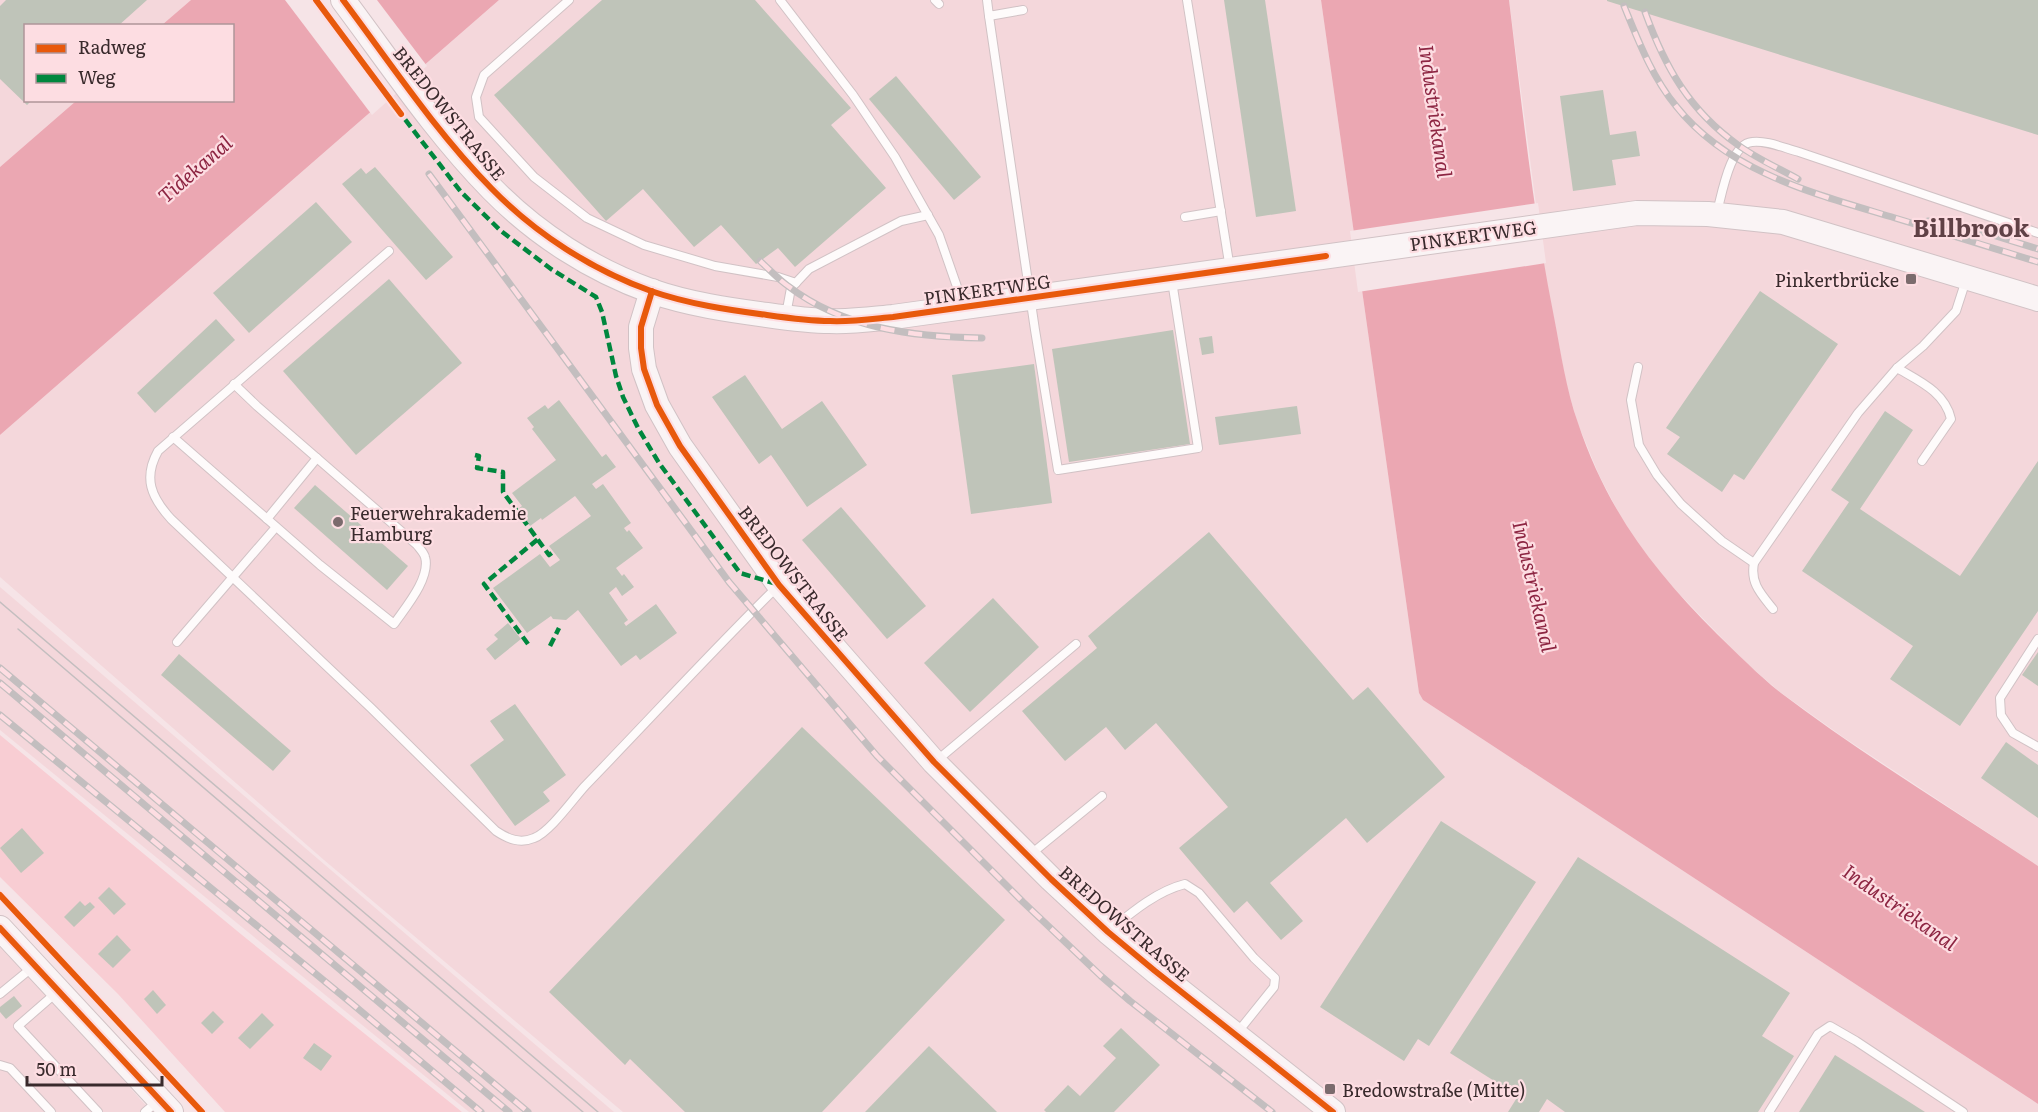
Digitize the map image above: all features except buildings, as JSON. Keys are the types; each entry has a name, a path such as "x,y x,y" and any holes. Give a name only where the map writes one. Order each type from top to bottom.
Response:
{"street":[{"name":"BREDOWSTRASSE","path":"343,0 418,101 492,190 539,231 574,254 611,274 652,291 641,327 644,369 657,405 680,446 780,585 934,762 1108,932 1235,1036 1333,1112"},
{"name":"PINKERTWEG","path":"652,291 706,305 786,318 853,321 1637,213 1716,215 1795,225 2038,299"},
{"path":"0,928 58,991 158,1108"}],"lane":[{"path":"569,0 484,75 476,97 479,117 534,177 587,218 644,245 716,266 777,277 796,283"},
{"path":"780,0 853,95 895,157 939,235 964,307"},
{"path":"987,0 1030,298 1058,470 1198,448 1172,278"},
{"path":"1187,0 1230,270"},
{"path":"989,16 1023,10"},
{"path":"1716,215 1733,157 1741,147 1750,142 1798,152 2038,233"},
{"path":"1185,217 1221,211"},
{"path":"786,318 787,300 791,288 809,269 901,221 928,215"},
{"path":"389,251 158,451 150,466 150,481 153,494 171,519 371,708 496,831 515,840 535,838 543,833 723,640 780,585"},
{"path":"1773,609 1758,591 1752,574 1754,563 1858,413 1897,368 1923,346 1956,311 1967,277"},
{"path":"1638,367 1631,400 1639,445 1657,475 1681,504 1722,541 1754,563"},
{"path":"1897,368 1936,392 1948,406 1951,419 1922,461"},
{"path":"173,437 276,527 394,624 419,587 426,570 425,556 417,545 234,384"},
{"path":"267,519 317,458"},
{"path":"177,642 276,527"},
{"path":"2038,639 2000,698 2001,715 2013,733 2038,747"},
{"path":"934,762 1076,644"},
{"path":"1028,856 1102,796"},
{"path":"1108,932 1137,908 1176,886 1185,884 1199,892 1254,958 1275,978 1274,987 1235,1036"},
{"path":"0,994 34,966"},
{"path":"58,991 18,1026 98,1112"},
{"path":"1769,1112 1818,1034 1830,1026 1857,1041 1963,1112"},
{"path":"0,1065 10,1068 51,1112"}],"shaded area":[{"path":"0,0 191,0 163,24 24,24 24,102 75,102 0,167"},
{"path":"499,0 1321,0 1419,693 1423,700 2038,1104 2038,1112 623,1112 324,860 0,577 0,435"},
{"path":"1509,0 2038,0 2038,866 1843,737 1780,692 1745,662 1663,577 1627,529 1599,475 1578,424 1567,387 1545,273"},
{"path":"0,587 614,1112 469,1112 0,730"},
{"path":"0,735 242,935 462,1112 225,1112 118,994 0,877"},
{"path":"0,940 140,1099 152,1112 0,1112"}],"water":[{"name":"Tidekanal","path":"191,0 499,0 0,435 0,167 75,102 234,102 234,24 163,24"},
{"name":"Industriekanal","path":"1321,0 1509,0 1534,199 1562,357 1578,423 1603,484 1634,537 1672,586 1764,679 1844,738 2038,866 2038,1104 1423,700 1419,693"}],"pier":[{"path":"285,0 377,0 427,66 372,115"},
{"path":"1538,203 1546,263 1358,292 1350,231"}],"tram line":[{"path":"0,602 598,1112"},
{"path":"18,629 583,1112"}],"railway":[{"path":"1624,6 1646,58 1667,95 1697,129 1748,165 1805,190 2038,262"},
{"path":"1645,12 1670,69 1692,102 1721,131 1745,150 1798,179"},
{"path":"429,174 729,582 877,756 1023,902 1101,976 1272,1112"},
{"path":"1928,221 1983,232 2038,249"},
{"path":"760,261 784,283 810,301 856,321 881,328 931,336 982,338"},
{"path":"0,668 528,1112"},
{"path":"0,683 509,1112"},
{"path":"0,715 481,1112"}],"marked path":[{"path":"397,109 461,192 501,231 551,269 596,297 602,312 623,397 659,463 740,573 777,584"},
{"path":"475,455 479,456 477,468 503,472 503,492 549,555 553,552"},
{"path":"528,644 484,584 538,539"},
{"path":"550,646 559,628"}],"cycle path":[{"path":"316,0 401,114"},
{"path":"343,0 433,121 471,167 509,205 546,236 607,273 679,300 723,309 791,318 854,321 1326,256"},
{"path":"652,291 641,327 641,348 644,369 657,405 680,446 779,585 934,762 1051,879 1108,932 1155,971 1333,1112"},
{"path":"0,895 202,1112"},
{"path":"0,928 171,1112"}],"place":[{"name":"Pinkertbrücke","path":"1911,279"},
{"name":"Feuerwehrakademie Hamburg","path":"338,522"},
{"name":"Bredowstraße (Mitte)","path":"1330,1089"}],"district":[{"name":"Billbrook","path":"1971,226"}]}
